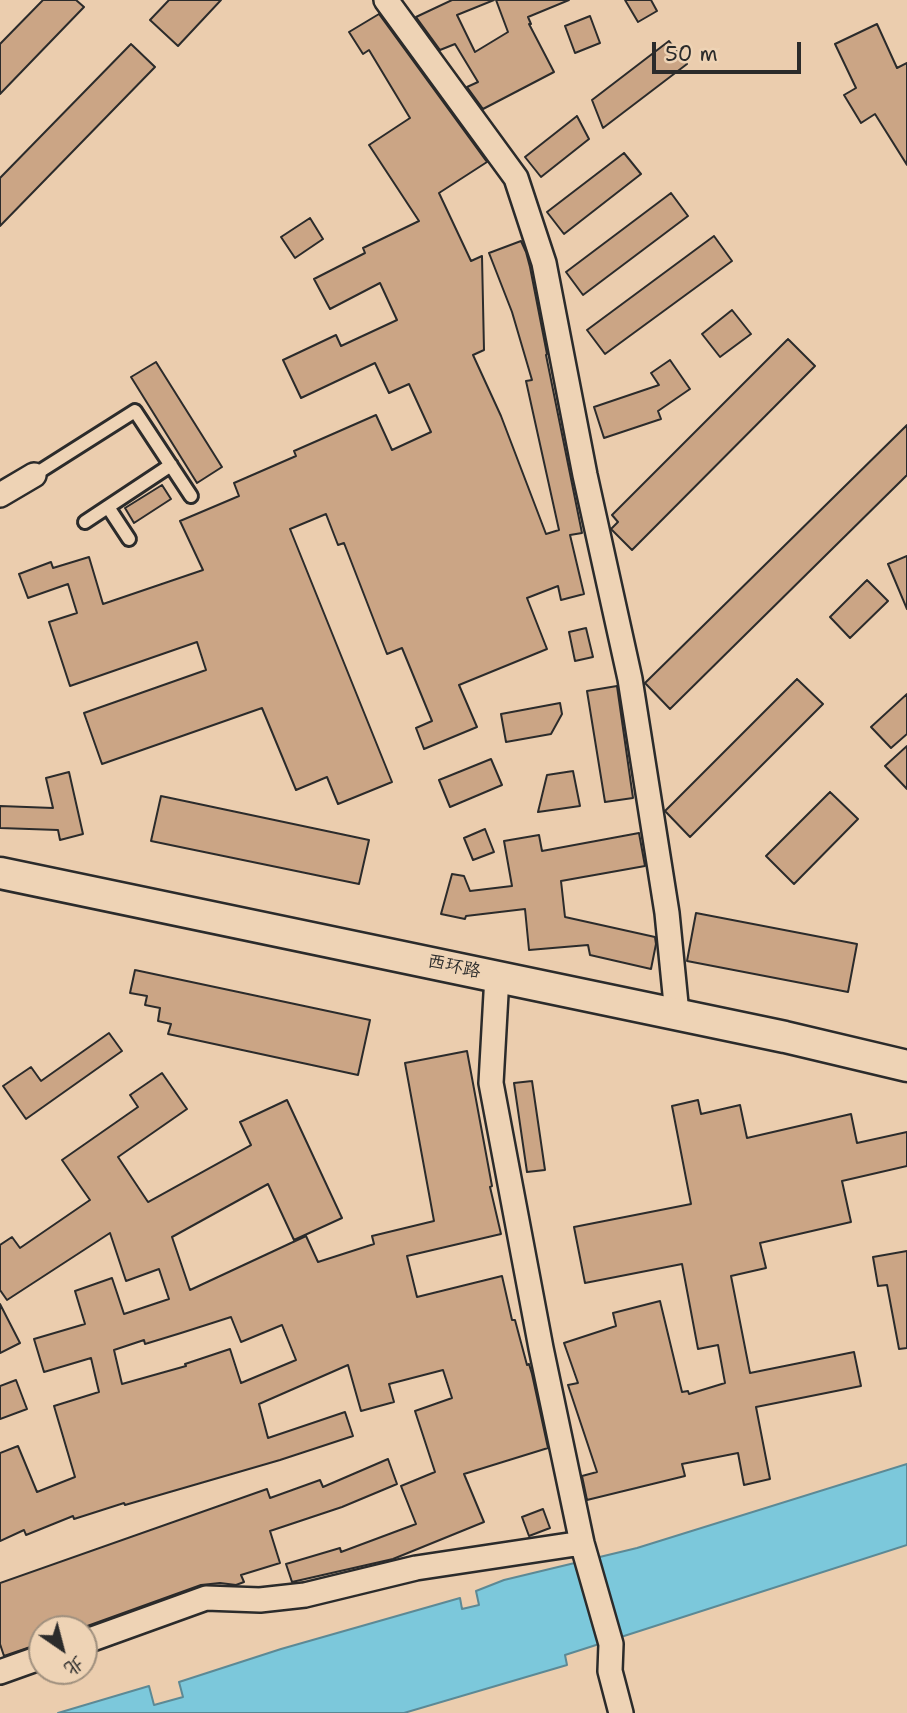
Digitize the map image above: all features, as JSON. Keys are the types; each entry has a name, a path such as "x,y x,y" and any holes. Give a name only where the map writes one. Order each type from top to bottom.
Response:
{"street":[{"path":"386,0 516,178 544,262 585,475 630,679 667,913 677,1014"},
{"path":"0,495 34,475"},
{"name":"西环路","path":"0,873 677,1014 907,1066"},
{"path":"497,976 491,1083 541,1348 582,1543 611,1644 610,1671 621,1713"},
{"path":"98,1637 206,1598 260,1600 305,1595 416,1568 582,1543"},
{"path":"0,1672 28,1662"}],"lane":[{"path":"34,475 135,411 191,496"},
{"path":"85,522 171,466"},
{"path":"108,507 129,539"}],"water":[{"path":"907,1464 907,1545 565,1655 567,1665 404,1713 58,1713 149,1686 154,1705 183,1697 179,1682 281,1649 460,1598 462,1609 479,1605 476,1591 504,1580 637,1548"}],"building":[{"path":"43,0 76,0 84,7 0,94 0,44"},
{"path":"169,0 221,0 178,46 150,20"},
{"path":"452,0 494,0 457,15 475,52 508,32 496,0 569,0 528,17 554,72 483,109 467,87 478,82 455,44 440,50 416,17"},
{"path":"625,0 651,0 657,11 638,22"},
{"path":"379,14 487,162 439,193 471,261 482,256 484,350 473,355 501,416 546,534 559,530 526,381 532,380 512,312 489,253 521,241 526,252 582,533 570,535 584,594 561,600 558,586 527,598 547,649 459,685 477,727 424,749 416,728 432,721 402,648 387,654 344,543 338,545 326,514 290,529 392,782 338,804 327,777 296,790 262,708 102,764 84,713 206,670 197,642 70,686 49,622 77,613 68,584 28,598 19,574 51,562 53,568 89,557 103,604 203,570 180,521 239,496 234,483 296,456 294,451 376,415 392,450 431,432 409,384 389,393 375,363 301,398 283,360 336,335 341,346 397,320 380,283 330,309 314,279 365,253 363,248 419,221 369,145 410,118 369,50 363,54 349,32"},
{"path":"590,16 600,43 575,53 565,26"},
{"path":"877,24 897,68 907,63 907,165 875,114 861,123 844,95 856,88 835,44"},
{"path":"669,41 687,64 603,128 592,100"},
{"path":"131,44 155,67 0,226 0,178"},
{"path":"577,116 589,139 541,177 525,157"},
{"path":"624,153 641,174 564,234 547,212"},
{"path":"671,193 688,216 583,295 566,272"},
{"path":"310,218 323,239 295,258 281,237"},
{"path":"714,236 732,261 605,354 587,330"},
{"path":"732,310 751,334 720,357 702,334"},
{"path":"788,339 815,366 632,550 611,529 618,522 612,515"},
{"path":"670,360 690,389 658,411 661,419 604,438 594,407 659,385 651,373"},
{"path":"156,362 222,467 197,483 131,377"},
{"path":"907,425 907,475 670,709 645,683"},
{"path":"162,485 171,499 134,523 125,508"},
{"path":"907,556 907,609 888,564"},
{"path":"867,580 888,601 850,638 830,617"},
{"path":"586,628 593,657 575,661 569,632"},
{"path":"797,679 823,704 690,837 665,811"},
{"path":"617,686 633,798 605,802 587,691"},
{"path":"907,694 907,734 891,748 871,727"},
{"path":"560,703 562,714 551,734 506,742 501,714"},
{"path":"907,746 907,789 885,766"},
{"path":"491,759 502,785 450,807 439,780"},
{"path":"573,771 580,806 538,812 547,775"},
{"path":"69,772 83,834 60,840 58,830 0,828 0,806 53,808 46,778"},
{"path":"830,792 858,819 794,884 766,856"},
{"path":"161,796 369,840 359,884 151,841"},
{"path":"485,829 494,852 473,860 464,838"},
{"path":"639,833 645,866 561,881 565,917 655,937 651,969 590,955 588,945 529,950 525,909 466,916 465,919 441,914 452,874 464,876 470,891 512,886 504,841 539,835 542,851"},
{"path":"696,913 857,944 848,992 687,961"},
{"path":"135,970 370,1020 358,1075 168,1034 171,1024 158,1021 160,1008 145,1005 147,996 130,993"},
{"path":"109,1033 122,1051 26,1119 3,1086 31,1067 41,1081"},
{"path":"467,1051 492,1186 490,1187 501,1234 407,1256 417,1297 502,1276 512,1320 515,1320 532,1374 548,1448 464,1474 484,1522 393,1559 292,1582 286,1564 340,1548 341,1552 416,1524 401,1486 435,1472 415,1411 452,1398 443,1370 389,1384 394,1402 361,1411 348,1365 259,1404 268,1438 345,1412 353,1436 125,1505 124,1503 74,1519 73,1516 26,1535 24,1530 0,1541 0,1453 18,1446 37,1492 75,1477 54,1406 99,1392 91,1358 44,1372 34,1339 85,1324 75,1291 112,1278 124,1314 169,1299 159,1269 126,1281 110,1233 7,1300 0,1290 0,1245 12,1237 20,1248 90,1200 62,1160 138,1107 130,1095 162,1073 187,1109 118,1157 148,1202 251,1145 240,1122 287,1100 342,1218 294,1240 268,1184 172,1237 190,1290 306,1236 318,1262 374,1244 372,1236 434,1221 405,1063","holes":["231,1317 241,1342 282,1325 296,1360 241,1383 230,1349 185,1364 186,1366 122,1384 114,1350 144,1340 145,1344"]},
{"path":"532,1081 545,1170 527,1172 514,1083"},
{"path":"698,1100 701,1114 740,1105 747,1138 851,1114 857,1143 907,1132 907,1166 842,1181 851,1222 760,1243 766,1268 731,1276 750,1373 854,1352 861,1386 756,1407 770,1479 744,1485 738,1453 682,1464 685,1476 587,1500 582,1476 597,1472 568,1385 578,1383 564,1343 616,1326 613,1313 660,1301 682,1392 688,1391 689,1394 725,1383 718,1345 698,1349 682,1264 585,1283 574,1227 691,1204 672,1106"},
{"path":"907,1251 907,1348 899,1349 887,1285 878,1286 873,1257"},
{"path":"0,1304 20,1343 0,1353"},
{"path":"16,1380 27,1409 0,1419 0,1386"},
{"path":"388,1459 397,1484 342,1507 270,1531 280,1563 241,1575 244,1582 236,1585 201,1585 98,1622 98,1615 28,1615 28,1648 4,1656 0,1644 0,1583 267,1489 270,1498 320,1480 323,1487"},
{"path":"543,1509 550,1528 529,1536 522,1517"}]}
